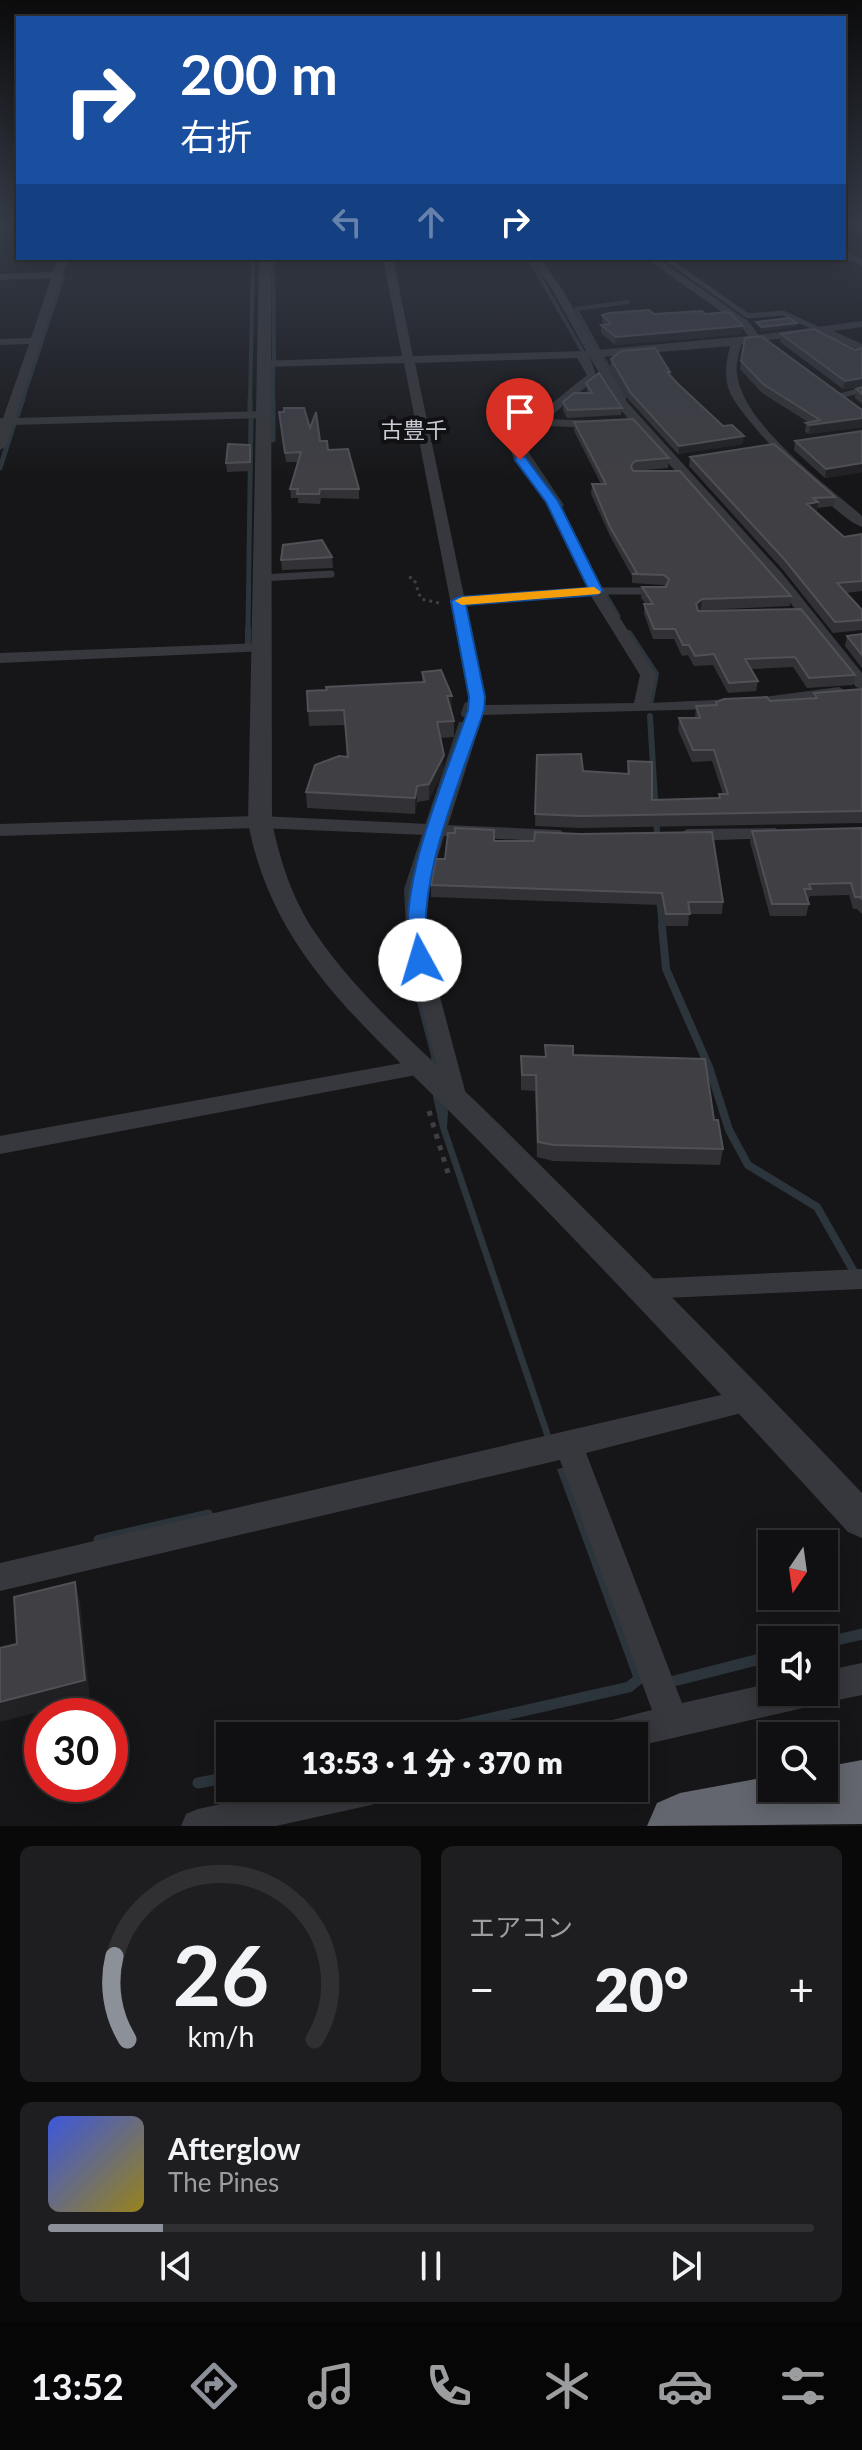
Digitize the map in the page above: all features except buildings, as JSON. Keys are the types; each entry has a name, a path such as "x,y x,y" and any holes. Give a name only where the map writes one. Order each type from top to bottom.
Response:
{"highway":[{"path":"680,1826 862,1792"}],"street":[{"path":"0,446 4,422 45,310"},
{"path":"264,310 260,822 271,868 307,942 364,1008 751,1400 862,1520"},
{"path":"398,310 452,602 477,697 476,710 419,885 414,937 438,1081"},
{"path":"567,310 588,355 622,404 682,466 862,684"},
{"path":"726,310 758,338 773,346"},
{"path":"263,364 588,355 731,342 862,324"},
{"path":"820,330 862,348"},
{"path":"0,342 35,341"},
{"path":"731,342 736,345 731,378 769,448 862,523"},
{"path":"588,355 593,376 518,437 516,447 520,460 552,501 596,591 648,675 641,708"},
{"path":"829,387 855,407"},
{"path":"4,422 264,415"},
{"path":"769,448 790,445"},
{"path":"452,602 596,591"},
{"path":"827,641 850,638"},
{"path":"0,658 262,648"},
{"path":"476,710 756,703 839,692 862,693"},
{"path":"0,830 260,822 580,837"},
{"path":"660,836 788,833"},
{"path":"0,1145 438,1081"},
{"path":"643,1289 862,1279"},
{"path":"0,1577 751,1400"},
{"path":"569,1445 673,1722"},
{"path":"838,1684 862,1679"},
{"path":"648,1727 758,1702"},
{"path":"198,1826 307,1802"}],"lane":[{"path":"740,310 748,316 783,313 820,330"},
{"path":"840,396 862,390"},
{"path":"623,422 639,421"},
{"path":"536,422 597,423"},
{"path":"262,578 331,574"},
{"path":"596,591 662,591"}],"path":[{"path":"409,577 414,579 424,601 452,602"},
{"path":"438,1081 422,1089 448,1173"}],"shaded area":[{"path":"459,722 464,722 410,891 448,1112 447,1128 553,1441 546,1441 440,1128 433,1097 431,1056 408,968 404,889"},
{"path":"566,1467 645,1681 636,1685 557,1469"}],"waterway":[{"path":"22,401 52,310"},
{"path":"250,401 252,310"},
{"path":"274,310 274,360"},
{"path":"559,310 583,352"},
{"path":"577,310 599,351"},
{"path":"603,358 625,397"},
{"path":"273,367 273,440"},
{"path":"16,419 23,399"},
{"path":"250,401 250,413"},
{"path":"248,630 251,417"},
{"path":"0,468 14,424"},
{"path":"530,432 522,447 561,505"},
{"path":"605,594 618,616"},
{"path":"248,630 248,647"},
{"path":"629,633 656,674 650,705"},
{"path":"464,714 467,705"},
{"path":"650,716 657,832"},
{"path":"659,897 662,928"},
{"path":"662,926 666,969 709,1067 729,1130 748,1165 817,1207 853,1270"},
{"path":"99,1540 208,1515"},
{"path":"838,1640 862,1634"},
{"path":"674,1681 758,1660"},
{"path":"474,1722 629,1687 639,1679"},
{"path":"198,1783 216,1780"}],"slow traffic":[{"path":"462,601 594,592"}],"district":[{"name":"古豊千","path":"414,430"}],"route":[{"path":"420,960 414,937 419,885 476,710 477,697 458,601 596,591 552,501 520,460"}]}
